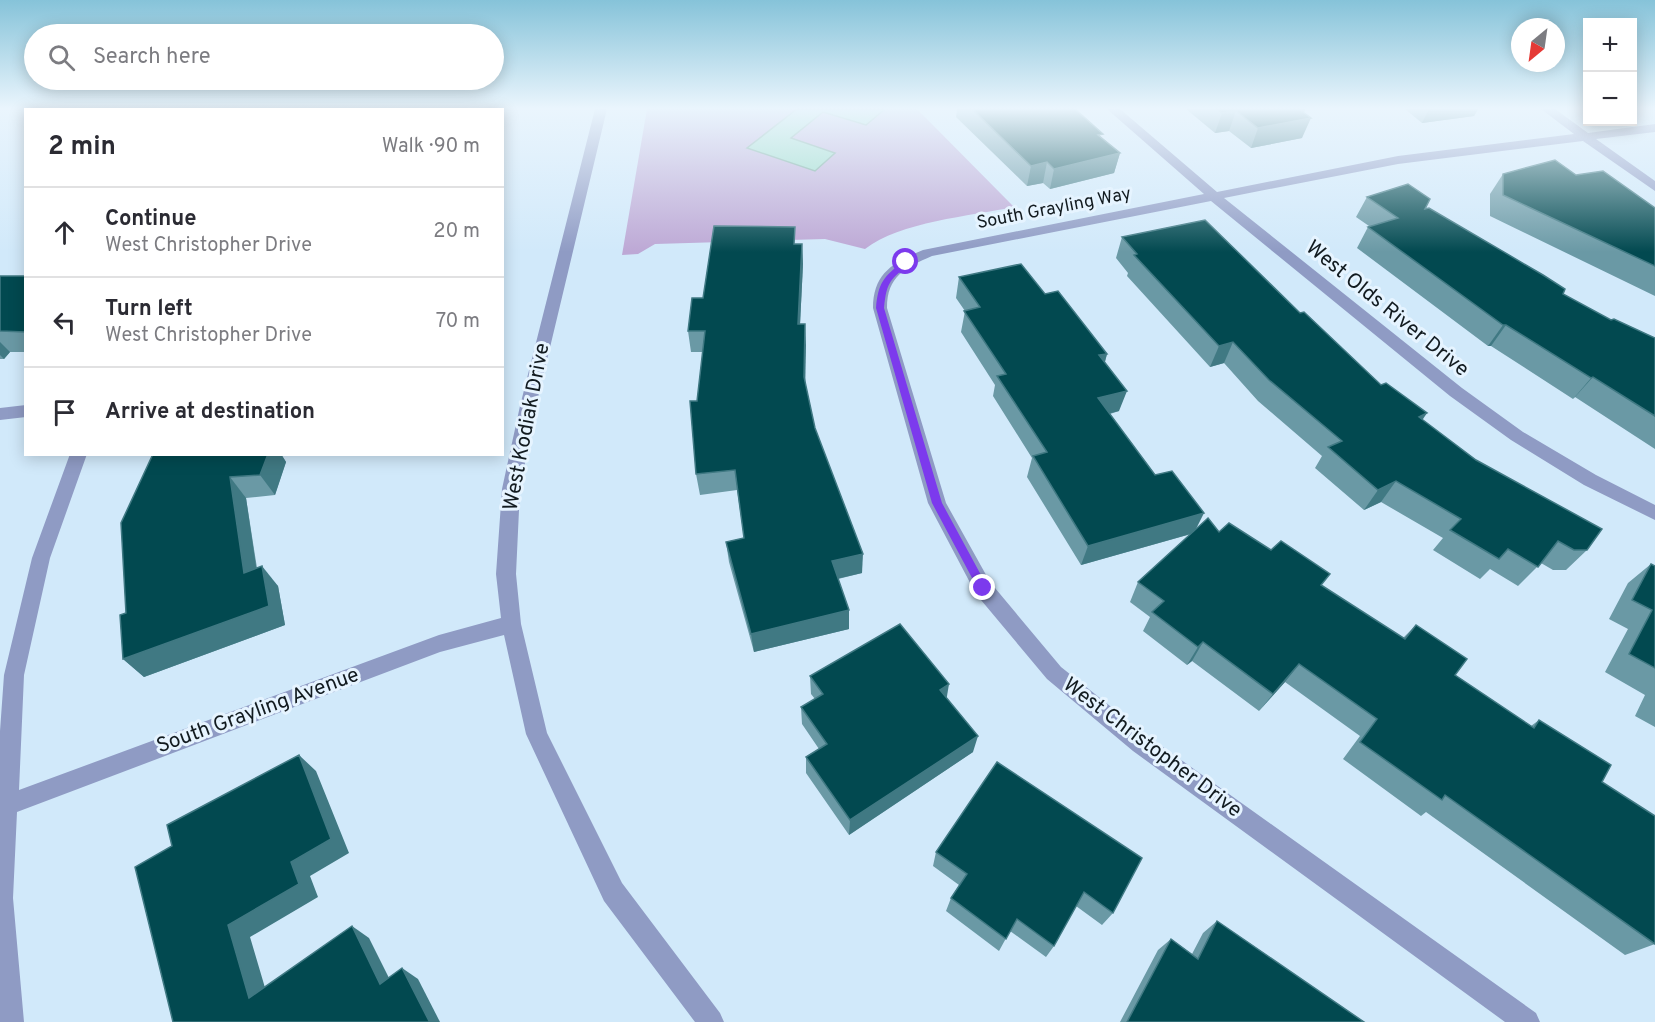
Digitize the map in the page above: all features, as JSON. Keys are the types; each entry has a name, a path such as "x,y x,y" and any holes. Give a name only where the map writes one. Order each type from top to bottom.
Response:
{"street":[{"name":"West Kodiak Drive","path":"589,157 528,406 511,489 506,574 511,624 537,734 613,892 711,1022"},
{"name":"West Olds River Drive","path":"1168,157 1213,196 1456,392 1517,436 1590,480 1655,513"},
{"name":"South Grayling Way","path":"892,273 906,262 928,253 1398,160 1425,157"},
{"path":"1611,157 1655,187"},
{"name":"West Christopher Drive","path":"892,273 882,288 880,308 937,503 983,588 1054,673 1141,744 1527,1022"},
{"path":"0,414 24,411"},
{"path":"12,1022 2,898 14,675 41,558 78,456"},
{"name":"South Grayling Avenue","path":"7,805 439,644 511,624"}],"shaded area":[{"path":"639,157 964,157 1014,207 916,226 897,232 865,249 825,239 655,244 638,254 622,255"},
{"path":"773,157 831,157 815,171"}],"building":[{"path":"1021,157 1105,157 1054,169 1047,162 1031,166"},
{"path":"1555,160 1576,175 1603,171 1655,208 1655,266 1503,195 1503,174"},
{"path":"1408,184 1430,199 1425,209 1429,208 1543,275 1565,289 1563,294 1611,320 1614,319 1655,338 1655,416 1503,325 1368,227 1398,218 1367,197"},
{"path":"1205,220 1300,313 1304,312 1381,385 1386,383 1427,413 1419,417 1476,460 1602,529 1587,550 1574,550 1558,541 1538,567 1508,549 1499,559 1450,530 1461,519 1396,481 1378,490 1328,447 1342,441 1269,380 1233,342 1219,346 1134,255 1137,254 1122,237"},
{"path":"714,226 795,227 794,244 802,244 798,324 805,324 804,377 815,428 863,554 832,561 849,610 751,634 726,542 744,538 735,470 696,474 690,401 697,401 705,331 688,331 692,298 703,298"},
{"path":"1021,264 1045,294 1058,291 1107,354 1099,355 1127,391 1098,398 1155,475 1172,471 1204,513 1088,546 1033,456 1047,452 997,376 1006,374 964,311 980,307 959,277"},
{"path":"0,276 24,276 24,332 0,331"},
{"path":"152,456 267,456 260,475 230,477 244,573 262,566 269,606 123,659 120,615 126,613 121,523"},
{"path":"1208,518 1219,532 1229,523 1271,550 1281,541 1330,574 1321,585 1405,639 1416,625 1467,659 1455,675 1534,728 1539,720 1611,765 1602,782 1655,816 1655,944 1445,795 1442,800 1360,742 1377,719 1299,664 1273,694 1203,642 1198,647 1152,612 1164,601 1138,582"},
{"path":"1651,564 1655,566 1655,668 1629,654 1652,610 1632,600"},
{"path":"900,624 949,684 940,690 978,736 850,820 806,757 827,744 801,707 823,694 810,676"},
{"path":"299,755 331,839 291,862 299,884 228,925 249,998 352,926 380,984 402,968 429,1022 173,1022 135,867 172,846 167,825"},
{"path":"997,762 1142,858 1113,913 1084,892 1054,946 1017,919 1006,939 951,898 967,874 936,852"},
{"path":"1217,921 1364,1022 1127,1022 1171,939 1198,959"}],"route":[{"path":"906,262 892,273 882,288 880,308 937,503 983,588"}]}
